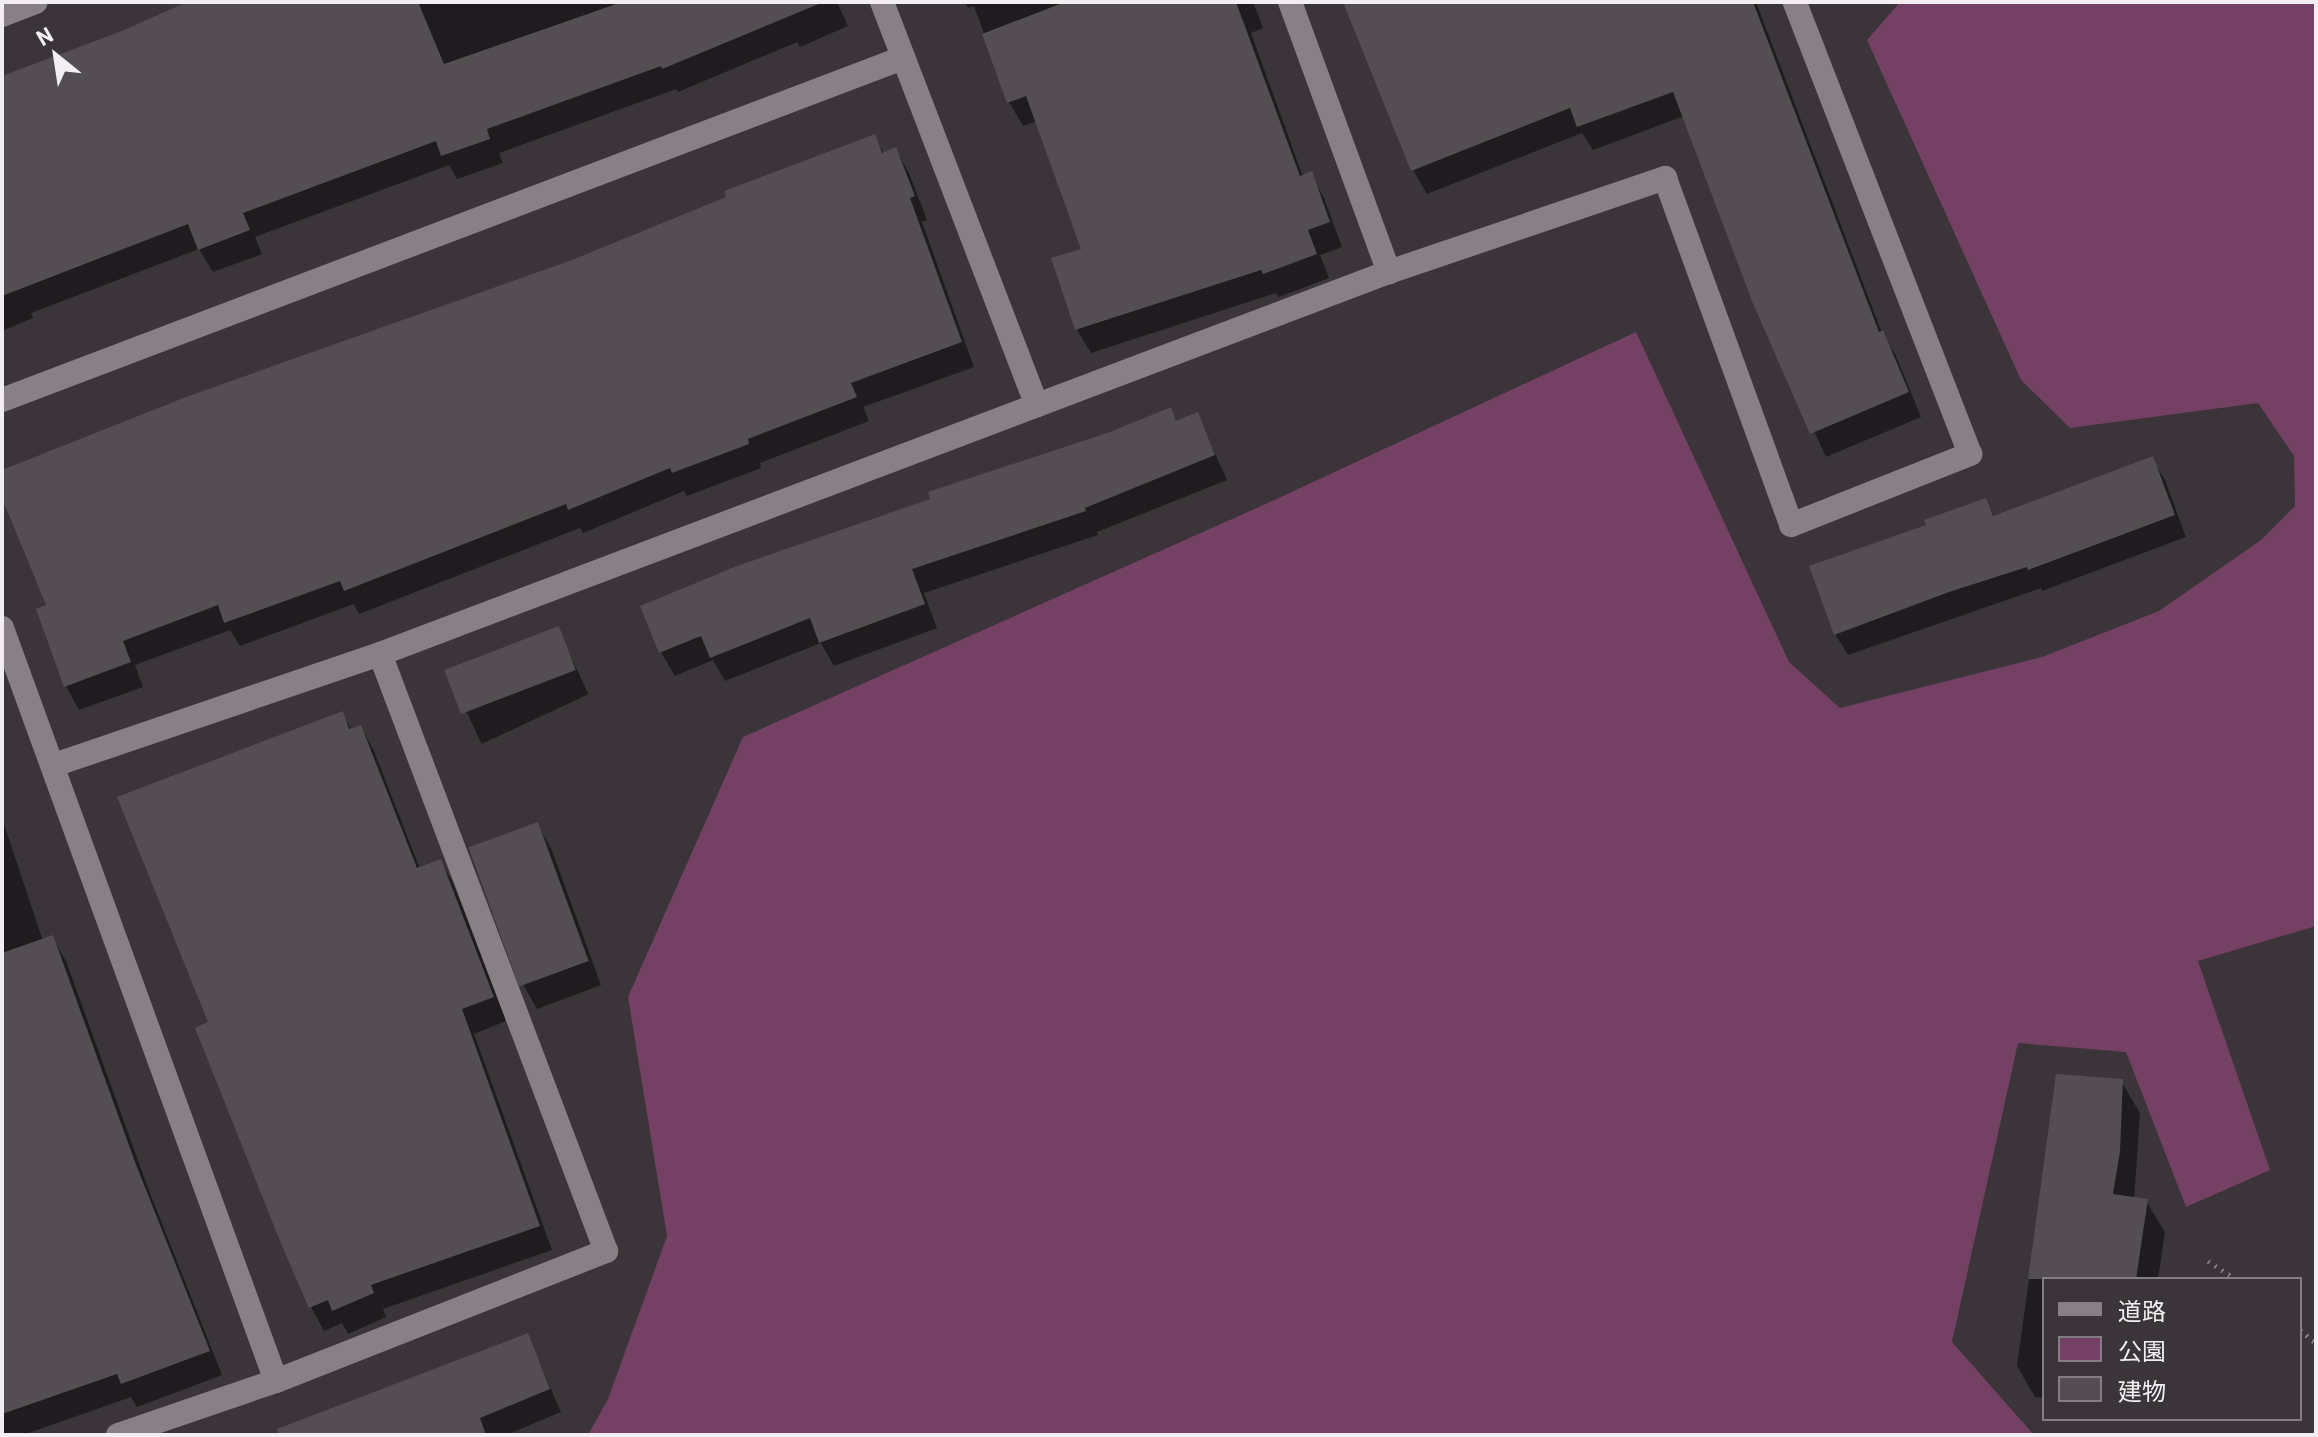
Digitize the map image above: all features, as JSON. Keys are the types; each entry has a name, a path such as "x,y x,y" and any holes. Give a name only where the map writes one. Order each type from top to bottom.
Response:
{"street":[{"path":"2,15 36,2"},
{"path":"882,2 1037,405"},
{"path":"1290,2 1389,272"},
{"path":"54,765 380,654 1389,272 1665,178 1791,525 1970,454 1795,2"},
{"path":"2,400 903,58"},
{"path":"2,628 276,1381"},
{"path":"118,1435 276,1381 606,1251 380,654"}],"path":[{"path":"2208,1261 2233,1277"}],"green space":[{"path":"1900,2 2316,2 2316,926 2198,961 2270,1170 2186,1207 2126,1052 2018,1043 1952,1342 2034,1435 588,1435 608,1399 667,1236 628,997 743,737 1259,507 1636,332 1789,662 1840,708 2042,657 2159,611 2261,540 2295,506 2294,456 2258,403 2070,428 2021,380 1867,40"}],"building":[{"path":"187,2 418,2 444,64 622,2 821,3 662,69 661,66 487,129 490,139 441,156 436,141 243,213 250,230 198,250 188,224 2,296 2,76 122,31"},
{"path":"1065,2 1236,2 1300,176 1312,171 1330,222 1308,230 1317,254 1263,274 1261,270 1075,330 1051,258 1081,249 1026,96 1007,103 982,34"},
{"path":"1343,2 1753,2 1879,332 1883,330 1909,392 1810,434 1752,301 1673,92 1577,127 1570,108 1411,171"},
{"path":"875,134 882,153 896,147 915,196 910,198 962,342 851,383 857,397 748,439 749,444 672,473 670,468 568,510 566,504 344,591 340,581 224,623 218,605 123,641 131,662 64,687 36,609 46,605 2,498 2,470 186,397 572,260 726,197 724,191"},
{"path":"1171,407 1176,421 1198,412 1215,455 1085,508 1086,511 912,569 925,604 819,643 810,618 710,658 701,636 659,653 640,606 737,566 930,499 928,492 1110,432"},
{"path":"2153,456 2175,515 2028,570 2027,567 1949,592 1834,635 1809,566 1926,525 1924,520 1986,498 1993,516"},
{"path":"559,626 576,670 461,714 444,670"},
{"path":"343,711 349,729 361,725 417,868 441,859 494,997 462,1009 540,1226 371,1285 374,1293 332,1311 328,1300 309,1308 282,1246 195,1028 208,1022 117,797"},
{"path":"538,822 589,961 519,986 468,847"},
{"path":"53,935 135,1162 210,1351 121,1384 117,1374 2,1414 2,953"},
{"path":"2056,1074 2123,1079 2120,1151 2113,1194 2148,1199 2136,1277 2028,1279"},
{"path":"528,1333 550,1389 480,1418 486,1435 278,1435 277,1429"}]}
